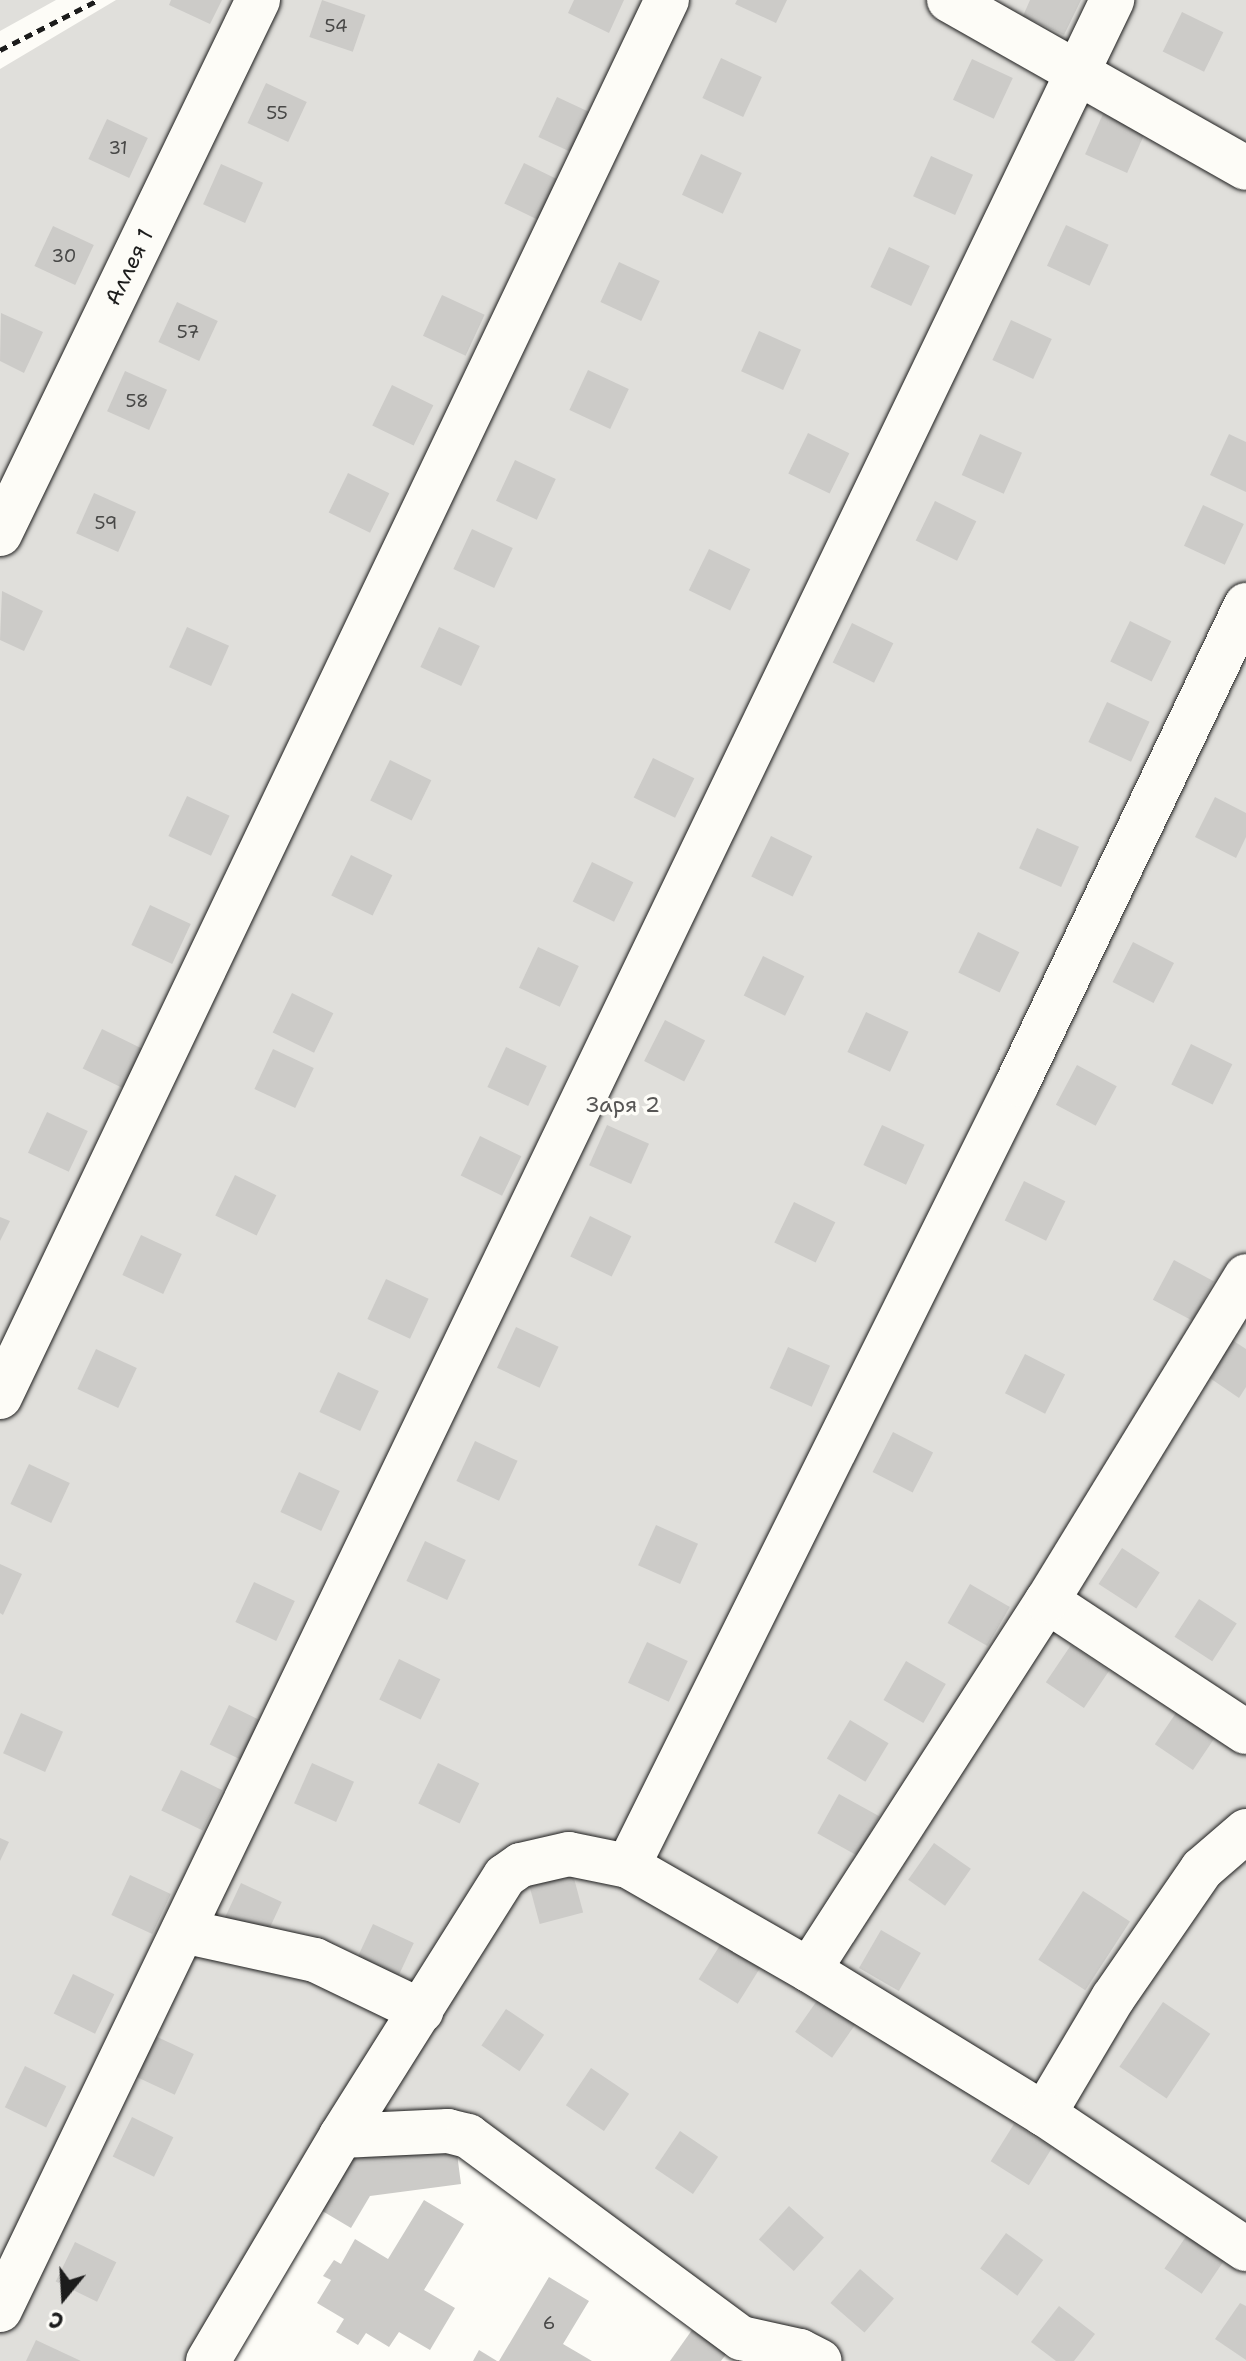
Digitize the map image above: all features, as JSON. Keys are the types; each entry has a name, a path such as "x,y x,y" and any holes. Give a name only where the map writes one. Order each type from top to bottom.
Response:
{"lane":[{"name":"Аллея 1","path":"0,534 258,0"},
{"path":"0,1397 667,0"},
{"path":"949,0 1246,168"},
{"path":"0,2310 1112,0"},
{"path":"628,1866 1017,1084 1246,605"},
{"path":"809,1970 1047,1601 1246,1276"},
{"path":"1047,1601 1246,1732"},
{"path":"1044,2114 1113,1998 1202,1869 1246,1831"},
{"path":"208,2361 341,2136 505,1876 521,1865 569,1854 628,1866 809,1970 1044,2114 1246,2249"},
{"path":"183,1931 315,1960 421,2011"},
{"path":"341,2136 448,2131 468,2136 741,2338 800,2351 820,2361"}],"path":[{"path":"0,50 98,0"}],"green space":[{"path":"0,0 56,0 0,31"},
{"name":"Заря 2","path":"116,0 1246,0 1246,2361 745,2361 457,2141 348,2153 228,2361 0,2361 0,69"}],"building":[{"path":"171,0 222,0 210,24 169,5"},
{"path":"322,0 365,15 353,52 309,37"},
{"path":"574,0 624,0 609,33 568,13"},
{"path":"737,0 787,0 776,23 735,4"},
{"path":"1030,0 1081,0 1064,35 1023,16"},
{"path":"1182,12 1223,32 1204,72 1163,52"},
{"path":"721,58 762,77 743,117 702,98"},
{"path":"972,59 1013,78 994,119 953,100"},
{"path":"266,83 307,102 288,142 247,123"},
{"path":"557,97 600,117 581,157 538,137"},
{"path":"1103,114 1145,133 1127,173 1085,154"},
{"path":"107,119 148,138 129,178 88,159"},
{"path":"701,154 742,173 723,214 682,195"},
{"path":"931,156 973,175 955,215 913,196"},
{"path":"524,163 565,183 546,224 504,203"},
{"path":"221,164 263,183 245,223 203,204"},
{"path":"1066,225 1109,245 1090,286 1047,266"},
{"path":"53,226 94,245 75,285 34,266"},
{"path":"889,247 930,266 911,306 870,287"},
{"path":"619,262 660,281 641,321 600,302"},
{"path":"442,295 485,315 466,356 423,336"},
{"path":"177,302 218,321 199,361 158,342"},
{"path":"1,313 43,332 24,373 0,361"},
{"path":"1011,320 1052,339 1033,379 992,360"},
{"path":"759,331 801,350 783,390 741,371"},
{"path":"588,370 629,389 610,429 569,410"},
{"path":"125,371 167,390 149,430 107,411"},
{"path":"392,385 433,405 414,446 372,425"},
{"path":"808,433 849,453 830,494 788,473"},
{"path":"980,434 1022,453 1004,494 962,475"},
{"path":"1229,434 1246,442 1246,492 1210,475"},
{"path":"515,460 556,479 537,520 496,501"},
{"path":"348,473 389,493 370,533 329,513"},
{"path":"94,493 136,512 118,552 76,533"},
{"path":"935,501 976,521 957,561 916,541"},
{"path":"1203,505 1244,524 1225,565 1184,546"},
{"path":"472,529 513,548 494,588 453,569"},
{"path":"709,549 750,569 730,611 689,590"},
{"path":"2,591 43,611 24,651 0,640"},
{"path":"1130,621 1171,641 1152,682 1110,661"},
{"path":"852,623 893,643 874,683 833,663"},
{"path":"187,627 229,646 211,686 169,667"},
{"path":"439,627 480,646 461,686 420,667"},
{"path":"1107,702 1150,722 1131,762 1088,742"},
{"path":"653,758 694,778 675,818 634,798"},
{"path":"390,760 431,780 412,821 370,800"},
{"path":"187,796 230,816 211,856 168,836"},
{"path":"1215,797 1246,813 1246,837 1236,858 1195,837"},
{"path":"1037,828 1079,847 1061,887 1019,868"},
{"path":"771,836 812,856 793,897 751,876"},
{"path":"351,855 392,875 373,916 331,895"},
{"path":"592,862 633,882 614,922 573,902"},
{"path":"150,905 191,924 172,964 131,945"},
{"path":"978,932 1019,952 1000,993 958,972"},
{"path":"1133,942 1174,963 1154,1003 1113,982"},
{"path":"538,947 579,966 560,1007 519,988"},
{"path":"763,956 804,976 785,1016 744,996"},
{"path":"292,993 333,1013 314,1053 273,1033"},
{"path":"866,1012 909,1032 890,1072 847,1052"},
{"path":"665,1020 705,1040 684,1081 644,1061"},
{"path":"102,1029 143,1049 124,1089 83,1069"},
{"path":"1191,1044 1232,1064 1213,1105 1171,1084"},
{"path":"506,1047 547,1066 528,1106 487,1087"},
{"path":"273,1049 314,1068 295,1108 254,1089"},
{"path":"1077,1065 1117,1086 1096,1126 1056,1105"},
{"path":"47,1112 88,1131 69,1172 28,1153"},
{"path":"607,1125 649,1144 631,1184 589,1165"},
{"path":"882,1125 925,1145 906,1185 863,1165"},
{"path":"480,1136 521,1156 502,1196 461,1176"},
{"path":"235,1175 276,1195 257,1236 215,1215"},
{"path":"1024,1181 1065,1201 1046,1241 1005,1221"},
{"path":"794,1202 835,1222 816,1263 774,1242"},
{"path":"590,1216 631,1236 612,1277 570,1256"},
{"path":"0,1217 10,1221 0,1241"},
{"path":"141,1235 182,1254 163,1294 122,1275"},
{"path":"1174,1260 1214,1281 1193,1321 1153,1300"},
{"path":"386,1279 429,1299 410,1339 367,1319"},
{"path":"516,1327 559,1347 540,1388 497,1368"},
{"path":"1226,1336 1246,1349 1246,1387 1239,1398 1201,1372"},
{"path":"788,1347 830,1366 812,1407 770,1388"},
{"path":"96,1349 137,1368 118,1408 77,1389"},
{"path":"1025,1354 1065,1374 1045,1414 1005,1393"},
{"path":"338,1372 379,1391 360,1431 319,1412"},
{"path":"893,1432 933,1452 913,1493 873,1472"},
{"path":"475,1441 518,1461 499,1501 456,1481"},
{"path":"29,1464 70,1483 51,1523 10,1504"},
{"path":"299,1472 340,1491 321,1531 280,1512"},
{"path":"656,1525 698,1544 680,1584 638,1565"},
{"path":"425,1541 466,1560 447,1600 406,1581"},
{"path":"1122,1548 1160,1573 1136,1609 1099,1584"},
{"path":"0,1564 22,1574 3,1615 0,1613"},
{"path":"254,1582 295,1601 276,1641 235,1622"},
{"path":"970,1584 1010,1607 987,1646 948,1623"},
{"path":"1199,1599 1237,1624 1212,1661 1174,1637"},
{"path":"647,1642 688,1661 669,1702 628,1683"},
{"path":"1071,1645 1109,1671 1084,1708 1046,1682"},
{"path":"399,1659 440,1679 421,1720 379,1699"},
{"path":"906,1661 946,1684 923,1723 884,1700"},
{"path":"229,1705 270,1725 251,1765 210,1745"},
{"path":"1180,1707 1218,1733 1193,1770 1155,1744"},
{"path":"21,1713 63,1732 45,1772 3,1753"},
{"path":"850,1720 889,1743 865,1782 827,1759"},
{"path":"312,1763 354,1782 336,1822 294,1803"},
{"path":"438,1763 479,1783 460,1824 418,1803"},
{"path":"181,1770 222,1790 203,1831 161,1810"},
{"path":"839,1794 879,1816 857,1856 817,1833"},
{"path":"0,1838 9,1842 0,1861"},
{"path":"934,1843 971,1869 945,1906 908,1880"},
{"path":"571,1867 583,1912 540,1924 528,1879"},
{"path":"130,1875 171,1894 152,1934 111,1915"},
{"path":"241,1883 282,1902 263,1942 222,1923"},
{"path":"1083,1891 1130,1921 1085,1990 1038,1960"},
{"path":"373,1924 414,1943 395,1983 354,1964"},
{"path":"881,1930 921,1953 899,1991 859,1968"},
{"path":"722,1942 761,1966 738,2004 699,1979"},
{"path":"73,1974 114,1994 95,2034 54,2014"},
{"path":"821,1995 858,2021 832,2058 795,2032"},
{"path":"1163,2002 1210,2034 1167,2099 1119,2067"},
{"path":"506,2009 544,2035 520,2071 481,2045"},
{"path":"153,2035 194,2054 175,2095 134,2076"},
{"path":"25,2066 66,2086 46,2128 5,2107"},
{"path":"591,2068 629,2094 604,2131 566,2105"},
{"path":"132,2117 173,2137 154,2177 113,2157"},
{"path":"1014,2124 1052,2148 1029,2185 991,2161"},
{"path":"680,2131 718,2157 693,2194 655,2168"},
{"path":"456,2146 461,2184 370,2196 351,2228 319,2209 349,2159"},
{"path":"424,2200 464,2224 424,2290 455,2308 430,2350 399,2332 389,2347 366,2333 358,2345 336,2332 344,2319 317,2303 331,2280 323,2276 334,2260 341,2264 355,2239 388,2259"},
{"path":"789,2206 824,2237 794,2271 759,2239"},
{"path":"1189,2232 1226,2257 1202,2294 1164,2268"},
{"path":"1006,2233 1043,2260 1017,2296 980,2269"},
{"path":"75,2242 116,2262 97,2302 56,2282"},
{"path":"860,2269 894,2299 864,2332 830,2303"},
{"path":"549,2277 589,2301 563,2344 592,2361 499,2361"},
{"path":"1240,2303 1246,2306 1246,2360 1215,2339"},
{"path":"1059,2306 1095,2334 1074,2361 1056,2361 1031,2342"},
{"path":"692,2330 727,2353 721,2361 670,2361"},
{"path":"36,2340 81,2361 26,2361"},
{"path":"479,2350 497,2361 473,2361"}]}
